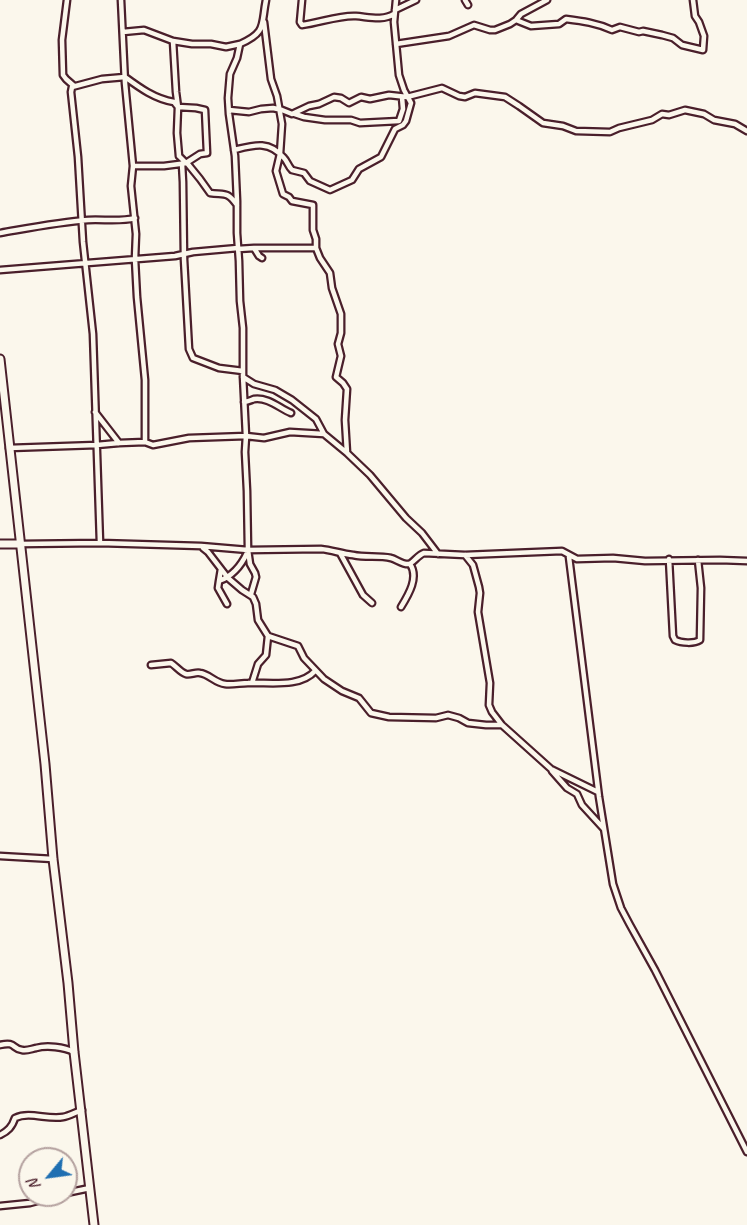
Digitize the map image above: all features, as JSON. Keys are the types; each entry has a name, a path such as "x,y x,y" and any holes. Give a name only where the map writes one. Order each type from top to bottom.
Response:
{"main road":[{"path":"0,359 45,764 73,1049 94,1225"},
{"path":"0,544 20,544"}],"street":[{"path":"67,0 62,40 63,75 74,86"},
{"path":"121,0 133,166 131,186 136,234 137,297 145,380 145,442"},
{"path":"266,0 264,21 271,79 282,124 280,154 276,171 284,194 293,201 313,205 316,248 330,273 332,288 341,314 339,344 341,356 336,377 346,389 347,453"},
{"path":"302,0 300,22 303,25 347,16 382,18 393,15 416,0"},
{"path":"229,110 251,112 261,109 279,109 304,117 351,120 360,123 399,121 404,97 399,75 393,15 396,0"},
{"path":"396,44 449,36 474,25 493,31 516,20 521,14 547,0"},
{"path":"516,20 530,26 559,24 566,19 602,25 612,30 620,27 673,38 682,45 703,50 704,36 695,16 693,0"},
{"path":"123,32 144,30 192,44 226,47 240,44 256,35 264,21"},
{"path":"173,40 178,107 177,133 183,182 187,332 192,357 219,368 243,374 254,384 275,390 292,400 316,419 324,434 370,475 406,518 422,533 438,555"},
{"path":"240,44 230,74 228,91 234,150 243,328 248,550 250,564 256,578 251,594"},
{"path":"100,543 93,334 71,92 74,86 102,79 125,77 157,98 174,102 178,107 206,111 208,152 181,164"},
{"path":"404,97 442,88 465,97 475,93 505,97 543,123 576,131 610,132 652,120 662,114 669,115 685,110 704,114 714,120 735,123 747,131"},
{"path":"234,150 262,144 269,146 285,158 292,170 304,173 310,181 328,190 337,188 352,180 359,169 381,157 394,129 403,125 406,120 411,105 410,100 404,97 389,95 370,99 361,98 349,103 334,97 295,114"},
{"path":"179,156 181,164"},
{"path":"133,166 189,164 210,193 223,193 237,205"},
{"path":"0,233 82,220 135,218"},
{"path":"0,270 238,248 316,248"},
{"path":"254,248 262,258"},
{"path":"244,402 254,399 267,400 291,413"},
{"path":"95,412 119,443"},
{"path":"9,448 145,442 153,445 189,438 246,436 264,438 290,432 324,434"},
{"path":"20,544 100,543 248,550 321,549 354,556 381,556 410,564 414,569 412,584 401,607"},
{"path":"201,546 228,578 242,590 251,594 256,604 258,620 268,636 266,655 258,664 252,682"},
{"path":"219,581 228,578 238,570 248,550"},
{"path":"410,564 422,554 562,552 577,559 747,561"},
{"path":"340,553 363,595 372,603"},
{"path":"465,555 473,565 480,593 478,612 490,683 489,705 495,718 551,769 567,788 578,794 582,805 603,829"},
{"path":"568,555 611,878 621,908 744,1139 747,1152"},
{"path":"669,559 673,636 679,642 700,640 701,588 698,560"},
{"path":"221,570 218,588 227,604"},
{"path":"268,636 298,646 315,671 327,682 359,698 368,711 376,715 412,718 436,718 448,715 468,723 486,726 502,725"},
{"path":"152,664 171,663 190,675 200,673 226,684 293,681 309,677 315,671"},
{"path":"551,769 598,792"},
{"path":"0,856 53,859"},
{"path":"0,1045 8,1043 21,1050 38,1047 73,1049"},
{"path":"0,1135 8,1131 15,1118 20,1115 60,1118 81,1110"},
{"path":"78,1190 90,1188"},
{"path":"0,1206 18,1204"}]}
